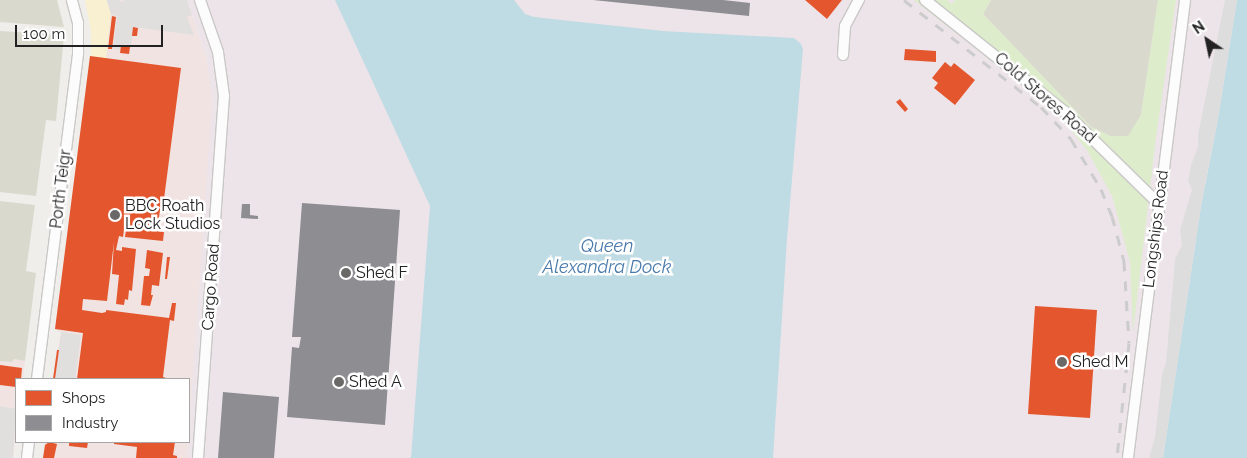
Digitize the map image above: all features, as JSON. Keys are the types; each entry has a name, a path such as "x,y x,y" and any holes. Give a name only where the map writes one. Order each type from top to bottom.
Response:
{"street":[{"name":"Porth Teigr","path":"37,378 78,53 78,23 72,0"},
{"name":"Cargo Road","path":"198,458 224,96 218,52 200,0"},
{"path":"843,56 845,26 859,0"},
{"name":"Cold Stores Road","path":"925,0 1064,111 1159,204"},
{"name":"Longships Road","path":"1128,458 1184,0"},
{"path":"27,458 29,443"}],"shaded area":[{"path":"0,0 57,0 64,27 0,22"},
{"path":"106,0 187,0 207,60 211,85 212,118 190,415 190,378 53,378 61,333 55,329 90,56 95,57 111,13"},
{"path":"107,0 119,0 120,2 125,0 187,0 192,15 187,17 194,35 134,27 131,45 124,44 121,50 113,49 117,16 111,15"},
{"path":"187,0 1237,0 1217,124 1201,206 1163,458 187,458 188,443 190,443 190,415 212,102 207,60"},
{"path":"991,0 1158,0 1141,115 1129,136 1110,136 1091,127 983,14"},
{"path":"0,31 64,35 56,121 46,120 36,196 0,192"},
{"path":"0,201 35,205 26,271 36,273 25,361 14,359 12,362 0,361"},
{"path":"61,332 81,335 75,378 55,378"},
{"path":"14,359 25,361 23,378 15,378 15,439 13,458 0,458 0,361 12,362"},
{"path":"0,406 15,409 15,425 13,458 0,458"},
{"path":"45,443 188,443 187,458 43,458"}],"green space":[{"path":"914,0 947,0 952,4 955,0 991,0 983,14 1091,127 1110,136 1128,136 1141,115 1158,0 1176,0 1156,137 1133,333 1130,262 1112,196 1087,150 1056,112"}],"sand":[{"path":"85,0 106,0 111,13 106,59 91,56 91,31"}],"water":[{"name":"Queen Alexandra Dock","path":"335,0 514,0 525,14 534,17 663,31 794,38 801,44 803,49 787,239 773,458 411,458 430,206"},
{"path":"1237,0 1247,0 1247,458 1163,458 1201,206 1217,124"}],"pier":[{"path":"1225,0 1237,0 1217,124 1201,206 1163,458 1149,458 1155,437 1162,374 1166,363 1175,259 1182,245 1180,230 1192,190 1188,181 1191,165 1198,147 1198,135"}],"building: Shops":[{"path":"805,0 842,0 827,19"},
{"path":"112,16 116,17 112,49 108,49"},
{"path":"133,27 138,28 137,36 132,36"},
{"path":"121,46 130,47 129,54 120,53"},
{"path":"905,49 936,51 936,62 904,60"},
{"name":"BBC Roath Lock Studios","path":"90,56 181,68 164,203 161,203 157,231 164,232 163,241 125,237 126,230 124,230 123,237 119,236 116,250 122,251 122,247 136,249 132,291 129,290 128,300 125,299 124,305 116,304 119,275 112,274 114,242 107,301 83,299 82,310 102,313 106,312 106,310 169,318 172,303 176,303 174,321 170,320 163,377 166,378 77,378 83,333 55,329"},
{"path":"945,62 951,67 954,63 975,80 955,105 934,88 938,83 932,78"},
{"path":"900,99 908,109 905,112 896,102"},
{"name":"BBC Roath Lock Studios","path":"147,250 163,253 159,286 152,285 151,295 153,295 150,306 141,305 144,276 149,276 150,269 145,268"},
{"path":"167,257 170,257 167,279 165,279"},
{"name":"Shed M","path":"1035,306 1097,310 1090,418 1028,414"},
{"path":"57,350 59,350 55,378 53,378"},
{"path":"0,365 22,368 21,378 15,378 15,387 0,385"},
{"path":"48,443 57,444 54,458 43,458 45,445"},
{"path":"69,443 88,443 87,448 69,446"},
{"path":"175,443 173,455 177,456 177,458 136,458 137,447 114,444"}],"building: Industry":[{"path":"593,0 723,0 750,3 749,16"},
{"name":"Shed F","path":"302,203 400,210 385,425 287,417 292,347 299,348 301,337 292,337"},
{"path":"242,204 250,204 250,215 258,216 258,219 241,218"},
{"path":"223,392 279,397 274,458 218,458"}],"railway":[{"path":"904,0 1041,107 1071,139 1101,189 1112,216 1124,261 1129,343 1117,458"}],"place":[{"name":"BBC Roath Lock Studios","path":"115,215"},
{"name":"Shed F","path":"346,273"},
{"name":"Shed M","path":"1062,362"},
{"name":"Shed A","path":"339,382"}]}
